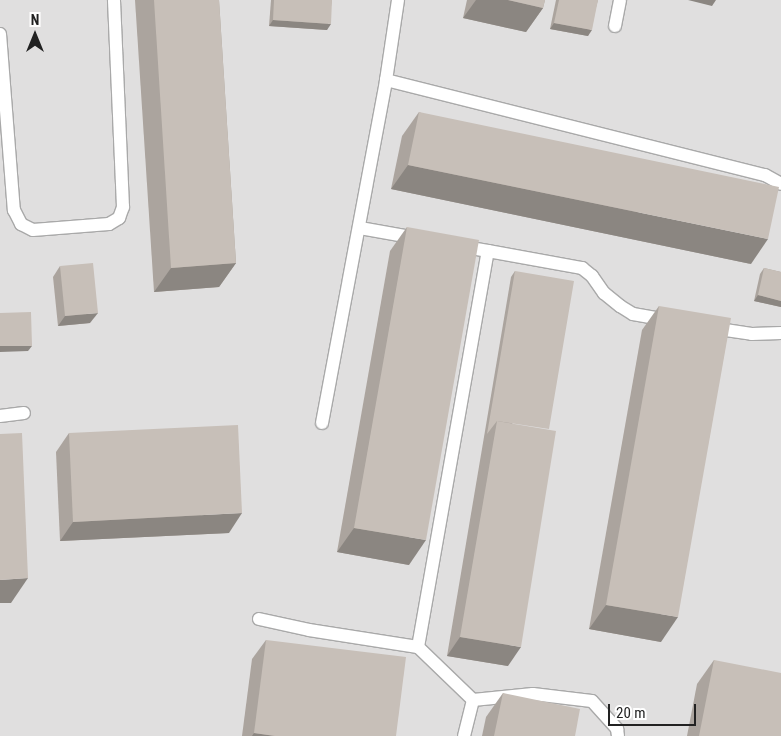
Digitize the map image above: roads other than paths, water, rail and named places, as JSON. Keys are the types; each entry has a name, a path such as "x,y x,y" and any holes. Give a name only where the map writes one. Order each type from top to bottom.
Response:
{"lane":[{"path":"0,34 14,210 21,224 33,230 109,224 119,218 123,207 114,0"},
{"path":"322,423 360,228 398,0"},
{"path":"614,26 620,0"},
{"path":"386,80 765,175 781,184"},
{"path":"360,228 433,241"},
{"path":"451,244 582,268 592,276 612,300 633,314 682,322"},
{"path":"418,647 488,251"},
{"path":"702,326 752,334 781,333"},
{"path":"0,416 24,413"},
{"path":"259,619 309,630 418,647 473,700 533,694 592,701 617,730 618,736"},
{"path":"464,736 473,700"}]}
